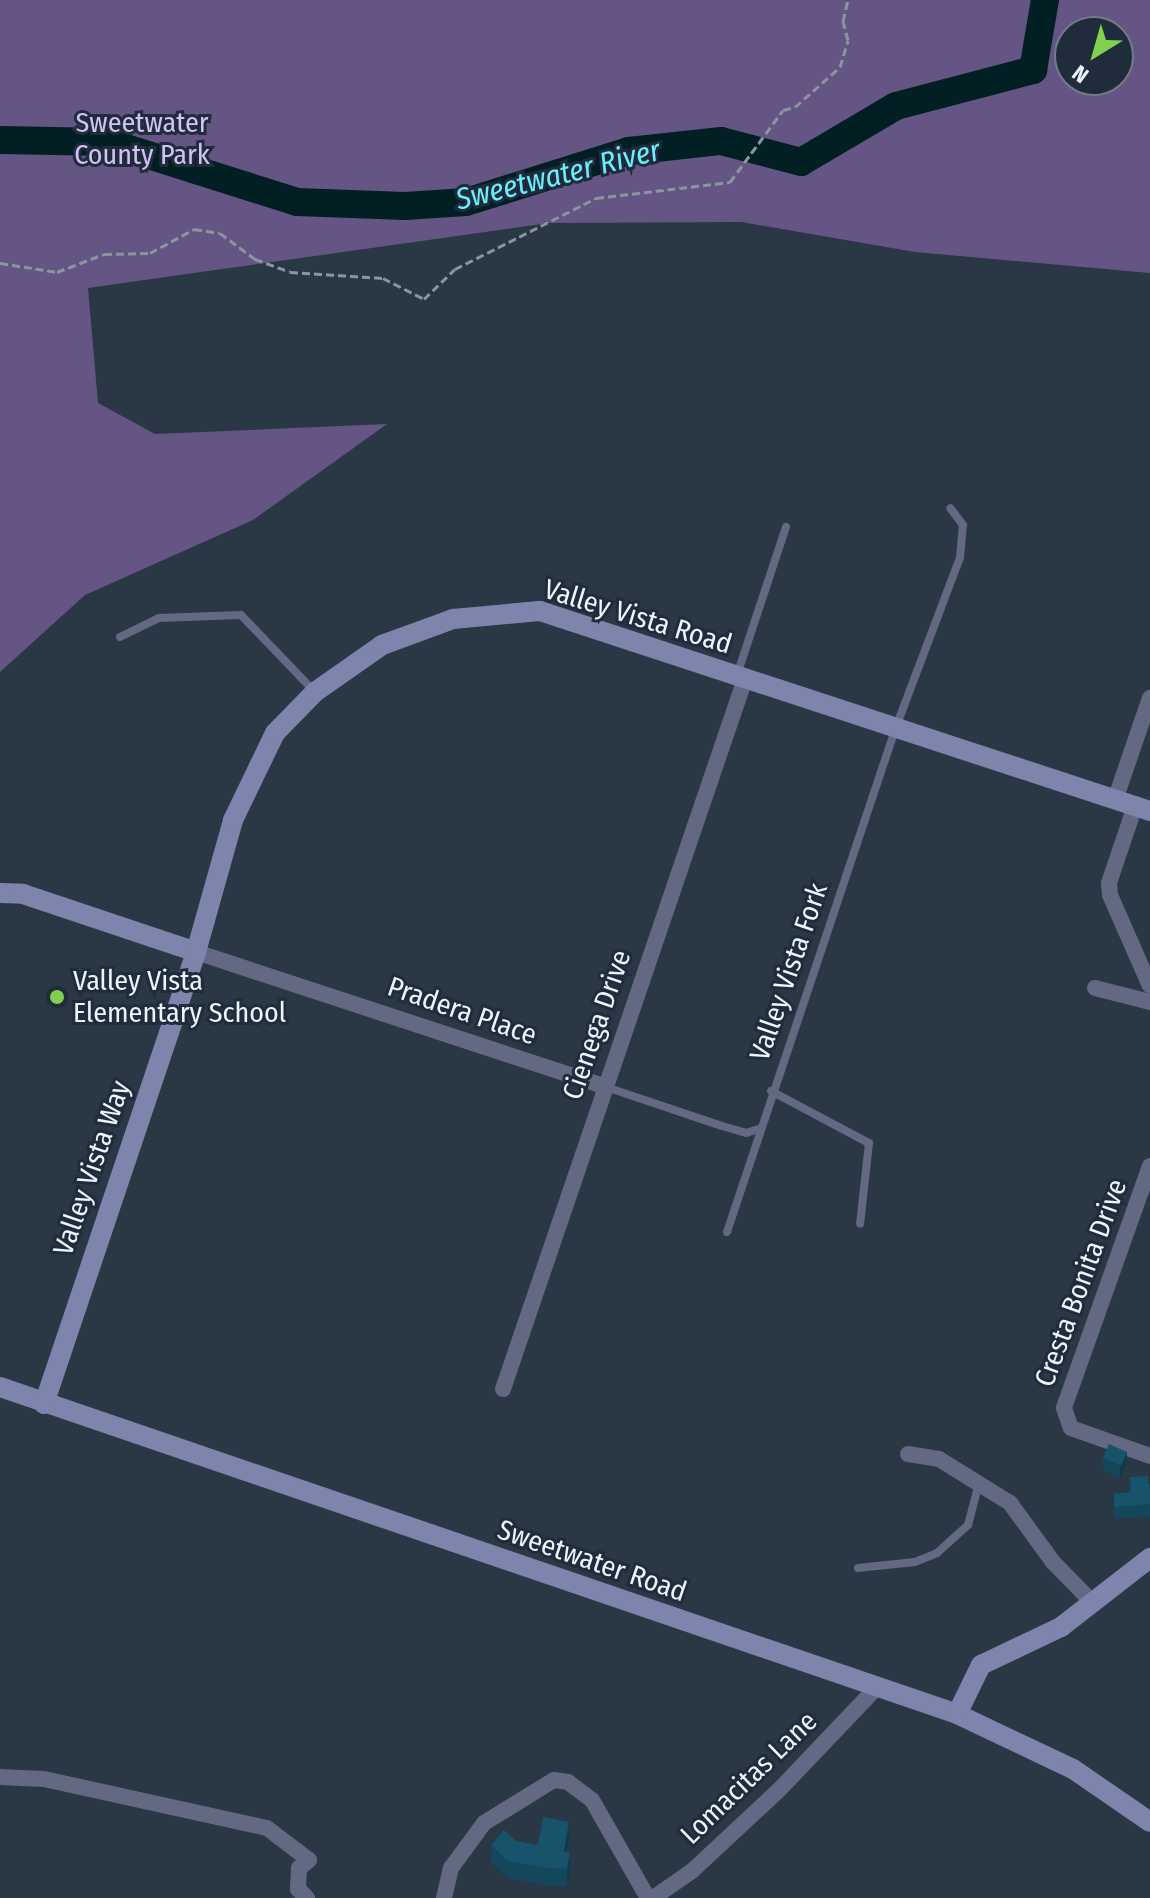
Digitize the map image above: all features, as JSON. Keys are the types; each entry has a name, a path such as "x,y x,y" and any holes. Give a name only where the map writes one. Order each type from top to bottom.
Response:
{"street":[{"name":"Valley Vista Road","path":"196,952 233,820 275,733 315,692 382,645 453,619 540,611 1133,806"},
{"name":"Cienega Drive","path":"503,1389 741,678"},
{"path":"1150,698 1133,806 1109,883 1110,895 1150,986"},
{"path":"0,893 23,894 196,952"},
{"name":"Pradera Place","path":"196,952 603,1086"},
{"name":"Valley Vista Way","path":"44,1404 196,952"},
{"path":"1095,988 1150,1002"},
{"name":"Cresta Bonita Drive","path":"1150,1166 1064,1408 1071,1428 1150,1456"},
{"name":"Sweetwater Road","path":"0,1387 957,1714 1073,1769 1150,1822"},
{"path":"908,1454 939,1459 1010,1503 1053,1562 1092,1602"},
{"path":"957,1714 981,1665 1061,1627 1150,1558"},
{"name":"Lomacitas Lane","path":"650,1898 692,1871 779,1790 876,1688"},
{"path":"0,1777 44,1779 267,1828 309,1860 299,1868 298,1889 307,1898"},
{"path":"444,1898 451,1868 484,1823 554,1780 568,1782 592,1800 650,1898"}],"lane":[{"name":"Valley Vista Fork","path":"727,1232 758,1129 896,727 960,558 963,525 950,508"},
{"path":"741,678 786,527"},
{"path":"120,637 159,618 241,615 315,692"},
{"name":"Pradera Place","path":"603,1086 746,1133 758,1129"},
{"path":"771,1091 869,1143 860,1224"},
{"path":"858,1568 915,1562 937,1553 968,1525 979,1483"}],"path":[{"path":"0,263 57,272 104,254 150,253 194,229 220,233 255,259 290,272 383,278 424,299 455,269 519,233 537,232 575,213 596,198 670,187 720,186 747,158 783,110 795,107 840,67 848,40 843,21 848,0"}],"green space":[{"name":"Sweetwater County Park","path":"0,0 1150,0 1150,273 915,252 741,222 549,223 88,288 98,403 155,434 387,424 253,520 85,595 0,672"}],"building":[{"path":"1109,1444 1127,1452 1121,1466 1103,1458"},
{"path":"1148,1476 1150,1504 1114,1507 1114,1494 1131,1492 1130,1477"},
{"path":"543,1817 569,1822 564,1851 570,1852 567,1869 508,1861 491,1845 504,1830 516,1841 538,1845"}],"waterway":[{"name":"Sweetwater River","path":"0,140 107,142 297,202 405,206 466,202 629,151 721,141 801,162 896,106 1033,70 1045,0"}],"place":[{"name":"Valley Vista Elementary School","path":"57,997"}]}
